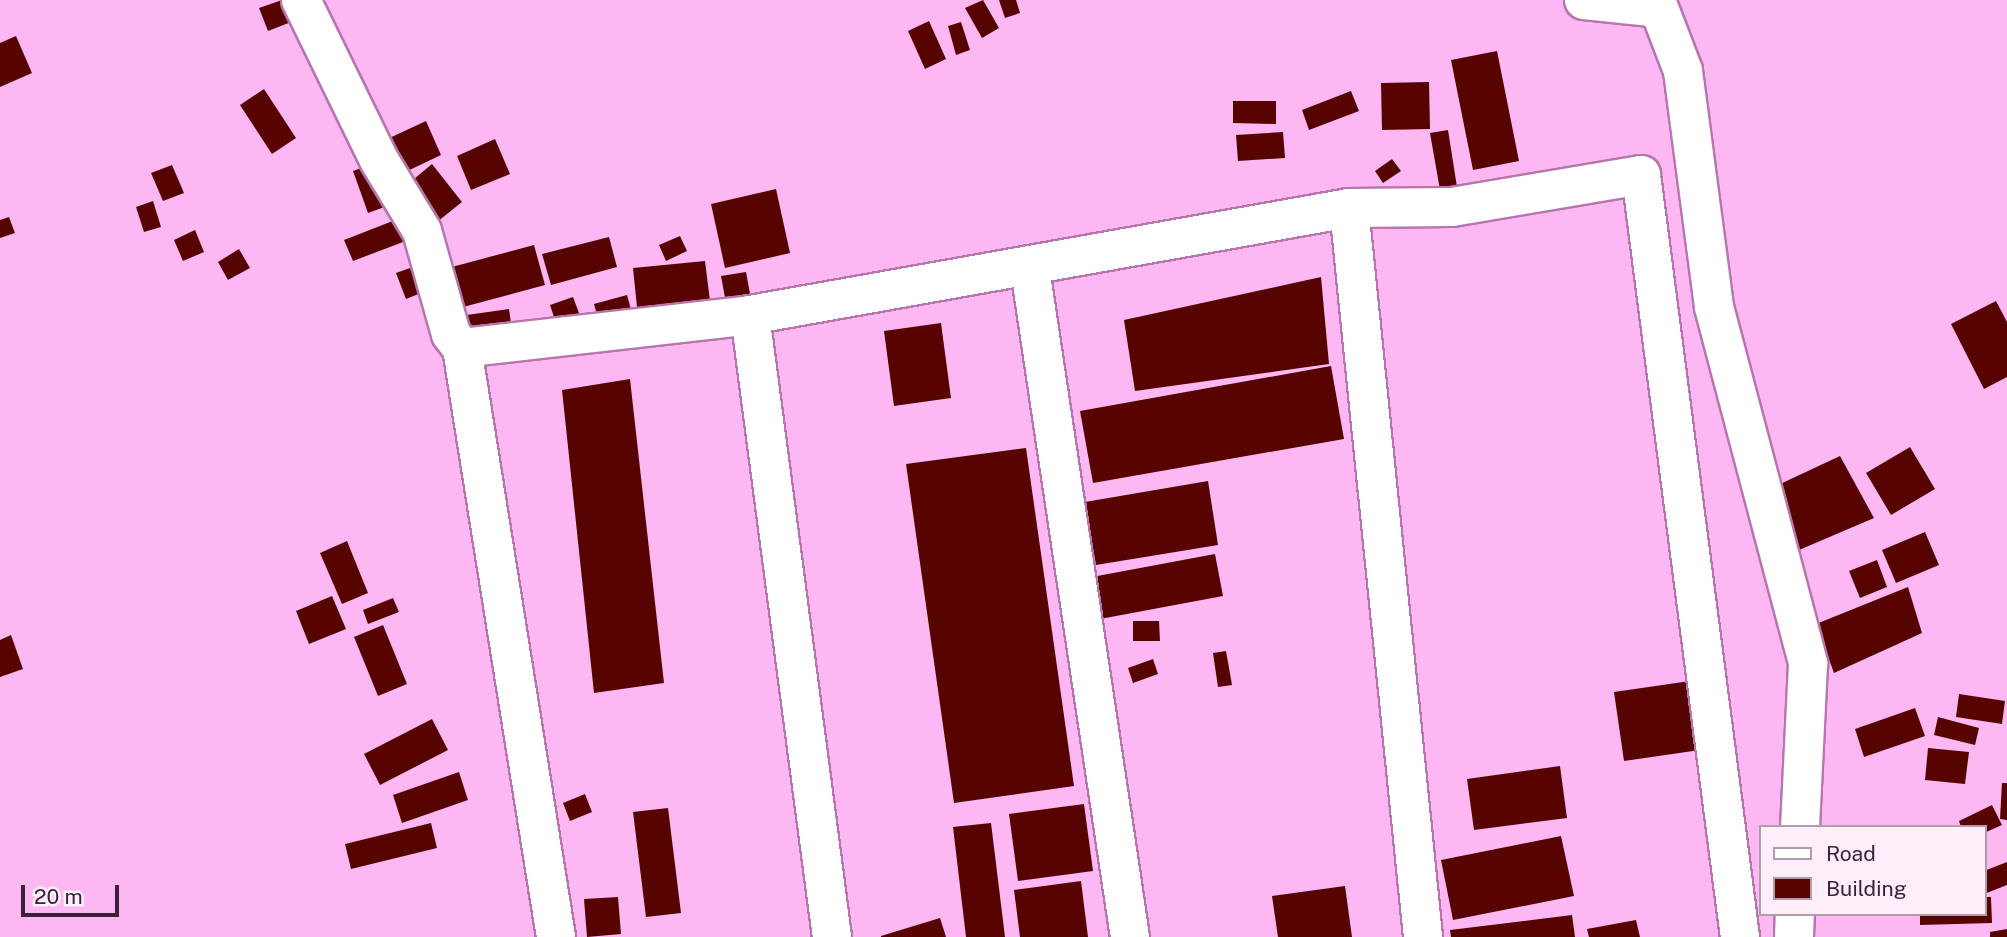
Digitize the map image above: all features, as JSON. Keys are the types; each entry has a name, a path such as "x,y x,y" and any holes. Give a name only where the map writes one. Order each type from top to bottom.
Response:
{"street":[{"path":"302,0 379,160 422,231 450,334 462,348 556,937"},
{"path":"1584,0 1659,4 1683,71 1714,307 1808,664 1800,825"},
{"path":"462,348 750,316 1030,269 1349,208 1452,208 1641,175 1740,937"},
{"path":"1349,208 1423,937"},
{"path":"1030,269 1130,937"},
{"path":"750,316 832,937"},
{"path":"1794,937 1795,916"}],"building":[{"path":"282,0 291,22 268,31 259,8"},
{"path":"983,0 999,28 982,38 965,8"},
{"path":"999,0 1016,0 1020,13 1005,18"},
{"path":"929,21 946,59 925,69 908,31"},
{"path":"961,22 970,50 956,55 948,26"},
{"path":"16,36 32,73 0,87 0,43"},
{"path":"1497,51 1519,161 1473,170 1451,60"},
{"path":"1429,82 1430,129 1382,130 1381,83"},
{"path":"264,89 296,138 272,154 240,105"},
{"path":"1351,91 1359,111 1309,130 1302,110"},
{"path":"1233,101 1276,101 1276,124 1233,123"},
{"path":"426,121 441,155 399,175 383,141"},
{"path":"1448,130 1457,187 1440,190 1430,133"},
{"path":"1283,132 1285,158 1238,161 1236,135"},
{"path":"495,139 510,174 471,190 457,156"},
{"path":"1392,159 1401,171 1383,183 1375,171"},
{"path":"374,163 390,205 368,213 353,171"},
{"path":"432,164 462,202 432,226 402,189"},
{"path":"172,165 184,193 163,201 151,173"},
{"path":"776,189 790,253 725,268 711,204"},
{"path":"153,201 161,227 144,232 136,207"},
{"path":"9,217 15,233 0,238 0,220"},
{"path":"403,217 411,239 353,261 344,240"},
{"path":"195,230 204,252 183,261 174,240"},
{"path":"680,236 687,251 666,261 659,245"},
{"path":"609,237 617,267 551,285 542,254"},
{"path":"534,245 545,285 448,311 437,271"},
{"path":"239,249 250,268 228,280 218,262"},
{"path":"705,261 711,309 638,317 633,268"},
{"path":"410,268 421,293 406,299 396,273"},
{"path":"746,272 751,299 726,303 721,276"},
{"path":"1321,277 1329,364 1135,391 1124,320"},
{"path":"627,295 632,313 599,322 594,304"},
{"path":"573,297 582,321 558,329 550,305"},
{"path":"1996,301 2007,322 2007,377 1984,389 1951,324"},
{"path":"509,309 513,338 465,345 460,316"},
{"path":"941,323 951,398 894,406 884,331"},
{"path":"1331,366 1344,439 1093,483 1080,411"},
{"path":"630,379 664,683 594,693 562,390"},
{"path":"1910,447 1935,489 1891,515 1866,473"},
{"path":"1026,448 1074,786 954,803 906,464"},
{"path":"1840,456 1874,518 1792,553 1778,485"},
{"path":"1208,481 1218,545 1096,565 1085,502"},
{"path":"1925,532 1939,565 1896,583 1882,550"},
{"path":"347,541 368,593 342,604 320,553"},
{"path":"1215,554 1223,596 1100,619 1092,577"},
{"path":"1877,560 1887,587 1860,598 1849,571"},
{"path":"1908,587 1922,633 1834,673 1816,624"},
{"path":"332,596 346,629 309,644 296,611"},
{"path":"393,598 399,612 368,624 363,610"},
{"path":"1133,621 1159,621 1160,641 1133,641"},
{"path":"383,625 407,684 378,696 354,637"},
{"path":"11,635 23,669 0,677 0,640"},
{"path":"1226,651 1232,685 1218,687 1213,653"},
{"path":"1153,659 1158,674 1133,683 1128,668"},
{"path":"1690,681 1700,750 1624,761 1614,692"},
{"path":"1959,694 2005,701 2002,724 1956,717"},
{"path":"1915,708 1925,736 1864,757 1855,729"},
{"path":"1938,717 1979,728 1975,745 1934,735"},
{"path":"432,719 448,750 380,785 364,754"},
{"path":"1928,748 1969,752 1965,784 1925,780"},
{"path":"1560,766 1567,818 1474,830 1467,779"},
{"path":"459,772 468,800 402,823 393,795"},
{"path":"2002,783 2007,783 2007,820 2000,819"},
{"path":"585,794 592,812 570,821 563,803"},
{"path":"1084,804 1093,871 1018,881 1009,814"},
{"path":"1992,805 2002,825 1986,832 1986,825 1960,825 1959,821"},
{"path":"668,808 681,913 646,917 633,812"},
{"path":"431,823 437,848 351,869 345,844"},
{"path":"991,823 1005,937 966,937 953,827"},
{"path":"1561,836 1574,896 1453,920 1441,860"},
{"path":"2007,862 2007,885 1986,893 1986,870"},
{"path":"1081,881 1088,937 1020,937 1014,890"},
{"path":"1345,886 1352,937 1278,937 1272,896"},
{"path":"618,897 621,934 587,937 584,899"},
{"path":"1986,897 1991,897 1992,923 1920,925 1920,916 1986,916"},
{"path":"1572,915 1575,937 1451,937 1450,930"},
{"path":"940,918 946,937 881,937 881,936"},
{"path":"1636,920 1640,937 1589,937 1587,929"},
{"path":"2007,929 2007,937 1990,937 1990,932"}]}
